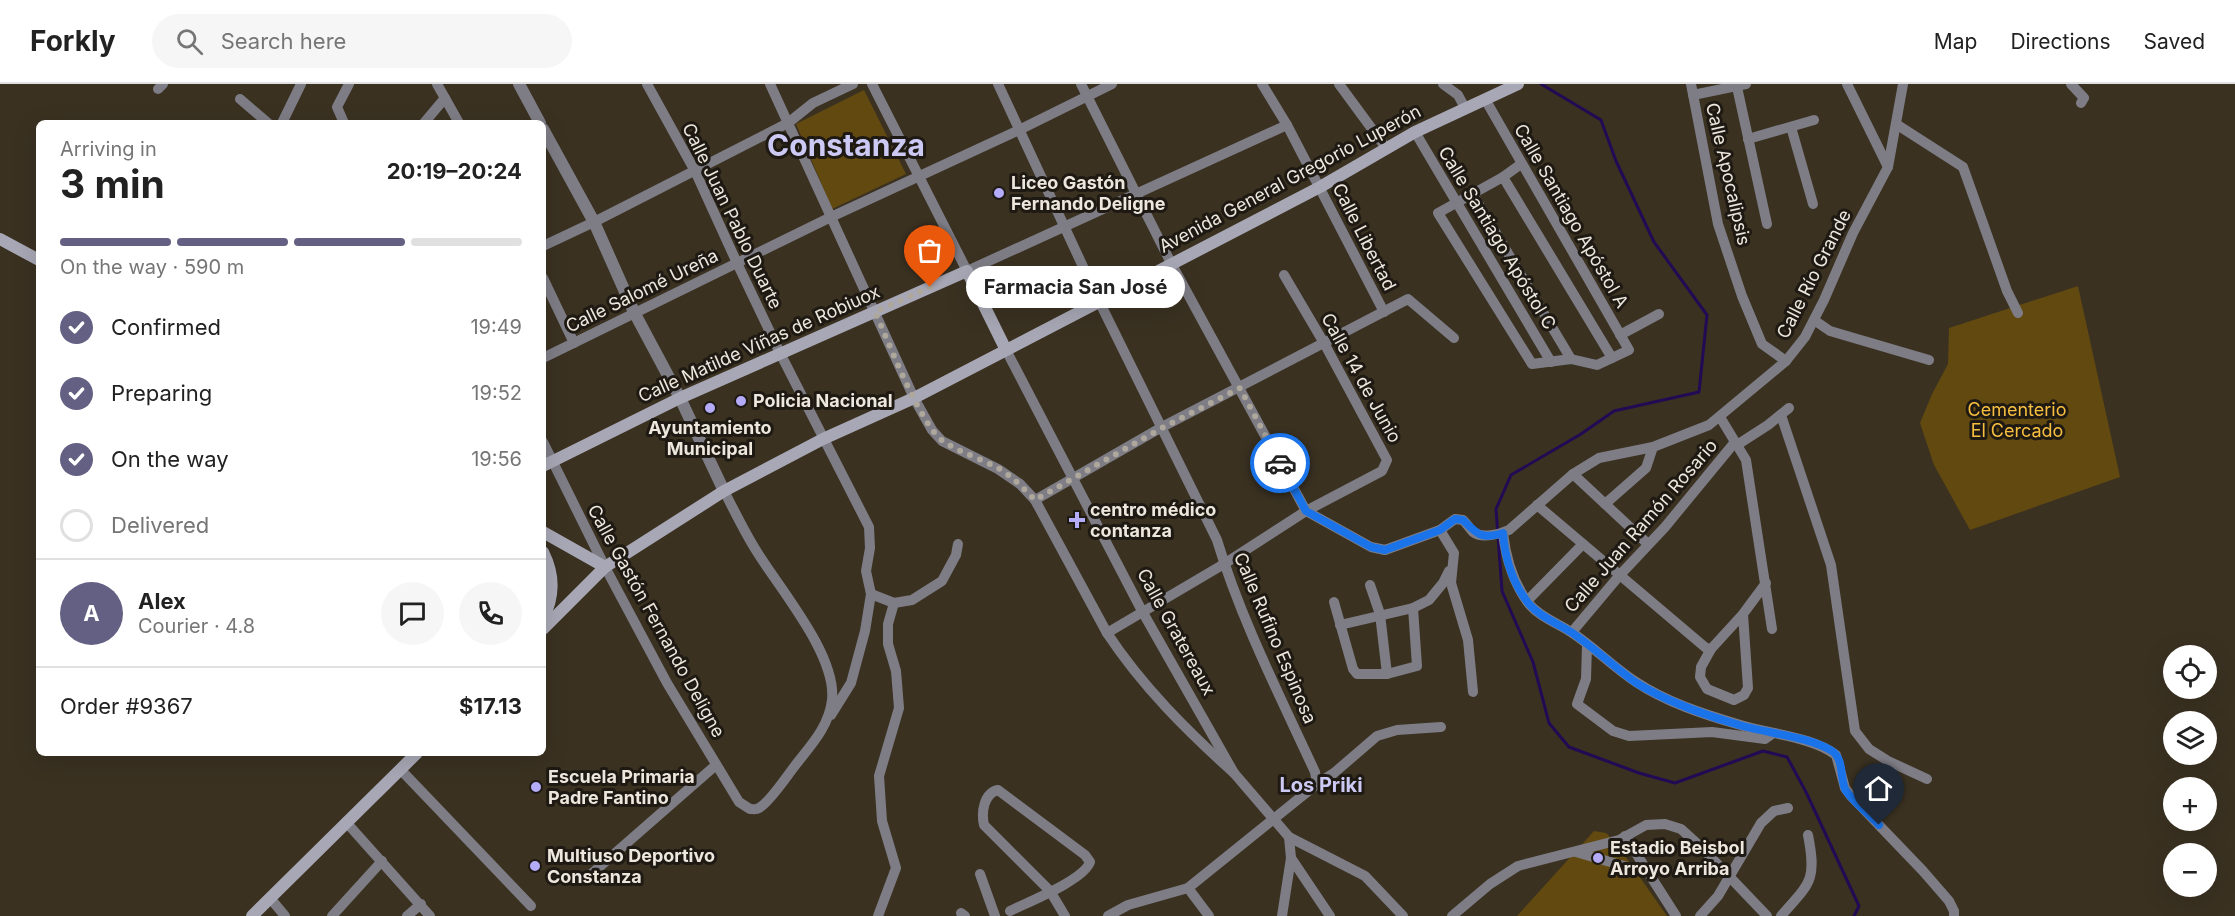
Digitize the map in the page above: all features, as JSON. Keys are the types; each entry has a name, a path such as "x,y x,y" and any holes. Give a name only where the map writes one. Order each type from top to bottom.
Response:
{"main road":[{"name":"Avenida General Gregorio Luperón","path":"546,626 605,567 724,491 823,439 914,398 1099,302 1320,187 1415,132 1518,84"},
{"path":"0,239 36,258"},
{"name":"Calle Matilde Viñas de Robiuox","path":"548,464 680,398 967,270"},
{"name":"Calle Gratereaux","path":"967,270 1006,350"},
{"path":"546,534 605,567"},
{"path":"546,562 553,592 546,612"},
{"path":"252,916 414,756"}],"street":[{"path":"283,120 301,84"},
{"path":"343,120 337,107 349,84"},
{"path":"437,84 457,120"},
{"path":"519,84 538,120"},
{"name":"Calle Juan Pablo Duarte","path":"647,84 696,171 780,353 869,527 870,548 866,571 871,594 865,631 851,683 823,729"},
{"path":"770,84 914,398 932,430 942,441 999,469 1020,484 1035,500 1120,653 1189,732 1234,773"},
{"path":"546,245 788,123 813,104 853,84"},
{"name":"Calle Gratereaux","path":"872,84 967,270"},
{"name":"Calle Rufino Espinosa","path":"998,84 1099,302 1216,540 1255,642 1315,772 1317,784"},
{"path":"1080,84 1171,263 1306,511 1371,547 1385,550 1440,530 1455,519 1463,520 1473,532 1479,535 1503,533 1506,558 1519,589 1527,601 1540,614 1572,632 1633,680 1701,712 1772,734 1811,742 1836,755 1845,788 1942,894 1954,911 1954,916"},
{"name":"Calle Salomé Ureña","path":"546,357 831,217 1112,84"},
{"name":"Calle Libertad","path":"1262,84 1287,125 1384,312"},
{"path":"1338,84 1386,148"},
{"path":"1443,84 1458,95 1465,108"},
{"path":"1847,84 1888,167"},
{"name":"Calle Río Grande","path":"1503,533 1509,531 1573,474 1599,458 1653,447 1709,425 1786,361 1805,337 1814,320 1853,233 1888,167 1903,84"},
{"path":"2071,84 2084,98 2081,103"},
{"path":"1692,90 1741,85 1748,139 1767,224"},
{"name":"Calle Apocalipsis","path":"1692,90 1719,224 1742,296 1762,344 1786,361"},
{"path":"427,120 445,98"},
{"path":"240,99 264,120"},
{"name":"Calle Santiago Apóstol A","path":"1485,99 1629,350 1612,358"},
{"path":"1748,139 1814,120"},
{"path":"1896,124 1964,167 2007,291 2018,313"},
{"name":"Calle Matilde Viñas de Robiuox","path":"967,270 1287,125"},
{"path":"1791,127 1813,204"},
{"name":"Calle Santiago Apóstol C","path":"1415,132 1551,362"},
{"path":"546,134 594,222 634,312 680,398 724,491 755,548 791,602 828,667 832,700 823,729"},
{"path":"1503,177 1612,358 1597,365 1571,359 1532,364 1438,213 1503,177 1521,164"},
{"path":"1472,193 1571,359"},
{"name":"Calle 14 de Junio","path":"1107,633 1224,564 1306,511 1382,471 1387,460 1284,274"},
{"path":"546,284 574,343"},
{"path":"1035,500 1162,428 1408,299 1454,338"},
{"path":"1620,335 1659,314"},
{"path":"1814,320 1830,331 1929,360"},
{"name":"Calle Gratereaux","path":"1006,350 1142,611 1234,773 1289,837 1365,876 1403,916"},
{"name":"Calle Juan Ramón Rosario","path":"1572,632 1736,443 1768,426 1785,411 1831,565 1855,731 1869,749 1888,761 1927,778"},
{"path":"1720,417 1746,460 1772,629"},
{"path":"1605,504 1646,468 1653,447"},
{"name":"Calle Gastón Fernando Deligne","path":"548,464 667,683 739,801 750,809 759,808 779,787 823,729"},
{"path":"1573,474 1648,544"},
{"path":"1537,505 1619,576 1711,649"},
{"path":"1440,530 1454,553 1451,583 1468,640 1473,692"},
{"path":"871,594 894,603 912,600 942,581 956,555 958,544"},
{"path":"1527,601 1583,544"},
{"path":"1340,625 1413,608 1429,600 1443,583 1454,563"},
{"path":"1743,614 1748,688 1744,695 1734,700 1707,688 1702,683 1701,667 1711,649 1743,614 1766,583"},
{"path":"1370,585 1380,614 1387,674"},
{"path":"1334,602 1356,674 1387,674 1417,666 1413,608"},
{"path":"878,916 896,868 882,821 879,776 899,708 896,671 888,644 888,624 894,603"},
{"path":"1587,645 1586,679 1577,704 1613,730 1629,736 1712,732 1765,739 1772,734"},
{"path":"1108,916 1128,905 1188,888 1317,784 1334,773 1377,736 1412,728 1442,727"},
{"path":"589,876 716,765"},
{"path":"400,769 531,906"},
{"path":"1010,910 1050,891 1079,875 1088,867 1090,861 998,790 986,796 982,820 984,825 1050,891 1065,916"},
{"path":"1700,916 1718,896 1761,823 1774,811 1788,808"},
{"path":"346,822 430,916"},
{"path":"1452,916 1490,884 1518,866 1625,836 1646,825 1665,824 1681,829 1730,875 1767,916"},
{"path":"1781,916 1805,889 1811,876 1813,862 1808,835"},
{"path":"1625,836 1676,916"},
{"path":"1282,916 1291,858 1289,837"},
{"path":"1573,851 1648,873"},
{"path":"1291,858 1330,916"},
{"path":"332,916 382,861"},
{"path":"980,874 995,916"},
{"path":"1188,888 1209,916"},
{"path":"270,898 285,916"},
{"path":"407,916 421,904"}],"green space":[{"path":"864,90 906,174 832,209 796,124"},
{"name":"Cementerio El Cercado","path":"2078,286 2120,477 1970,530 1934,465 1920,423 1948,364 1949,328"},
{"name":"Estadio Beisbol Arroyo Arriba","path":"1594,831 1606,833 1616,843 1667,916 1517,916"}],"waterway":[{"path":"1541,84 1601,120 1616,161 1654,242 1707,315 1699,392 1614,411 1581,434 1511,475 1496,509 1502,591 1533,662 1549,723 1569,747 1639,773 1675,783 1763,751 1787,757 1806,792 1859,906 1854,916"}],"way so far":[{"path":"930,287 875,312 914,398 932,430 942,441 999,469 1020,484 1035,500 1162,428 1240,388 1280,463"}],"place":[{"name":"Liceo Gastón Fernando Deligne","path":"999,193"},
{"name":"Farmacia San José","path":"930,287"},
{"name":"Policia Nacional","path":"741,401"},
{"name":"Ayuntamiento Municipal","path":"710,408"},
{"name":"centro médico contanza","path":"1077,520"},
{"name":"Escuela Primaria Padre Fantino","path":"536,787"},
{"name":"Estadio Beisbol Arroyo Arriba","path":"1598,858"},
{"name":"Multiuso Deportivo Constanza","path":"535,866"}],"district":[{"name":"Constanza","path":"846,146"},
{"name":"Los Priki","path":"1321,785"}],"route":[{"path":"1280,463 1306,511 1371,547 1385,550 1440,530 1455,519 1463,520 1473,532 1479,535 1503,533 1506,558 1519,589 1530,606 1540,614 1572,632 1633,680 1661,695 1737,725 1811,742 1830,750 1836,755 1841,766 1845,788 1879,825"}]}
